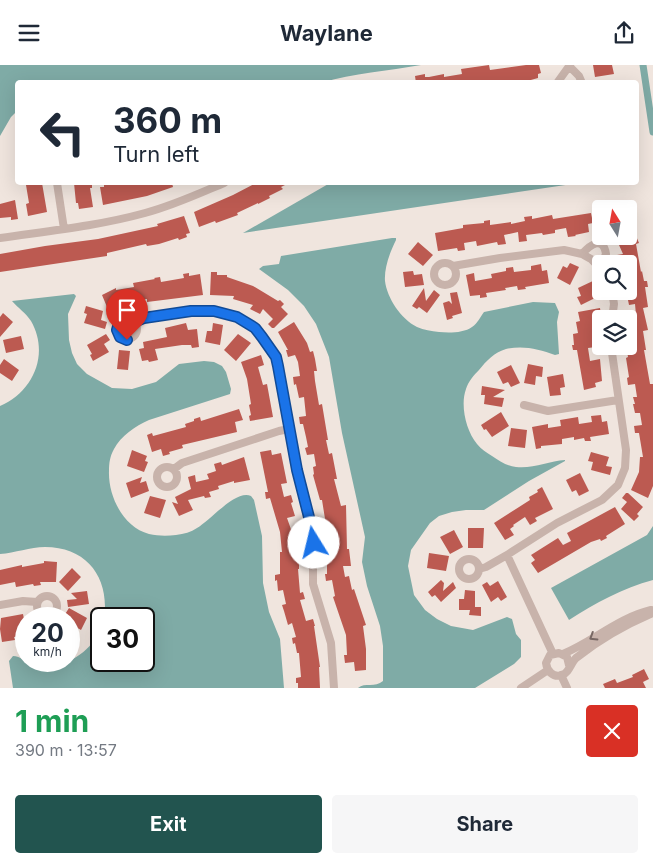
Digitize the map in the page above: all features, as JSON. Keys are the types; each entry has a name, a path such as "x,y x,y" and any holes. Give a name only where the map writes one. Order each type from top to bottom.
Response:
{"street":[{"path":"559,80 570,65 581,80"},
{"path":"57,185 64,229"},
{"path":"0,238 64,229 146,213 219,185"},
{"path":"582,254 593,244 601,244 604,247 606,255"},
{"path":"453,266 552,250 564,250 582,254 592,260"},
{"path":"134,322 144,318 204,310 225,313 247,323 262,337 276,357 297,470 313,535 313,583 332,643 334,688"},
{"path":"479,569 507,555 557,523 602,500 618,485 625,468 626,457 612,355"},
{"path":"524,405 548,411 618,400"},
{"path":"174,469 182,463 289,429"},
{"path":"507,555 553,654"},
{"path":"0,605 24,601 37,602"},
{"path":"653,609 629,617 563,654 553,654 546,663 548,671 552,675 565,673 576,659 602,641 620,629 653,613"},
{"path":"563,654 567,657 570,665"},
{"path":"521,688 548,671"},
{"path":"561,675 567,688"}],"water":[{"path":"0,65 421,65 358,74 333,80 15,80 15,113 0,136"},
{"path":"327,185 566,185 243,233"},
{"path":"396,238 396,240 386,265 386,288 400,313 417,327 439,332 461,331 469,329 474,325 484,312 533,302 555,303 559,312 557,322 559,354 555,355 537,349 525,348 512,348 498,352 488,360 468,384 464,395 464,410 467,425 473,439 482,449 500,461 522,467 565,461 529,481 484,510 466,510 439,516 430,523 411,550 408,566 414,595 425,610 437,619 451,626 473,630 507,617 512,619 516,634 521,640 521,657 514,664 475,688 358,688 383,681 383,646 380,626 367,586 362,562 365,537 342,433 329,357 316,324 304,306 288,290 259,269 263,266 279,264 281,256"},
{"path":"74,294 76,296 68,314 69,340 72,353 77,364 87,374 112,388 132,389 156,382 179,364 204,361 214,362 222,366 226,372 231,389 230,394 149,420 134,428 117,444 112,454 109,465 109,481 114,500 125,518 140,530 156,535 166,536 190,532 231,501 245,495 251,496 254,500 262,536 263,583 269,612 280,639 284,688 13,688 9,661 13,656 15,656 15,672 80,672 80,654 90,645 90,672 155,672 155,607 105,607 103,591 93,568 84,559 60,548 34,548 0,554 0,406 12,400 29,382 35,371 39,346 31,321 12,301"},
{"path":"653,526 653,580 631,587 610,597 569,620 551,588 647,535"}],"building":[{"path":"489,65 490,70 539,65 541,73 538,74 538,78 531,80 416,80 415,76 425,74 425,77 429,77 444,74 444,77 462,74 461,69"},
{"path":"593,65 612,65 614,74 595,77"},
{"path":"26,185 42,185 47,212 28,216 26,204 29,203"},
{"path":"74,185 92,185 92,188 90,188 93,207 79,209 78,203 76,203"},
{"path":"104,185 172,185 173,187 147,196 103,205 100,187 104,187"},
{"path":"252,185 285,185 281,187 283,189 269,196 270,198 237,213 238,215 199,227 194,212"},
{"path":"15,200 18,219 11,220 11,217 0,218 0,204"},
{"path":"591,213 592,223 588,224 589,232 576,236 568,237 566,228 555,230 555,233 526,235 527,241 519,242 518,232 504,235 506,244 498,245 497,242 477,246 476,241 464,243 465,250 458,251 457,248 438,251 435,233 463,228 463,225 484,223 484,221 490,220 490,225 511,222 511,224 525,221 524,217 532,216 532,219 552,215 553,219"},
{"path":"184,216 190,233 186,234 187,237 179,240 178,238 147,246 146,244 107,253 107,256 0,272 0,254 98,239 158,226 157,224"},
{"path":"418,242 433,255 423,266 408,254"},
{"path":"619,245 636,245 641,272 644,281 647,281 648,287 645,287 648,307 643,308 648,330 643,331 650,384 653,384 653,486 648,498 631,490 639,472 640,457 643,457 639,433 635,433 634,426 642,425 640,413 635,413 633,397 637,397 635,384 628,385 627,378 629,377 626,358 628,355 637,355 637,310 635,304 629,305 628,300 637,300 637,255 617,255 623,254"},
{"path":"570,263 579,267 570,285 557,278 563,266 567,268"},
{"path":"541,264 542,271 547,270 549,283 518,290 517,286 505,288 506,290 486,293 487,297 480,298 480,295 470,296 466,275 474,273 475,281 492,278 491,274 506,271 506,268 513,267 514,272 531,270 531,266"},
{"path":"413,271 414,275 422,274 424,285 405,287 403,272"},
{"path":"211,272 217,272 217,275 227,275 227,277 253,286 278,301 280,300 284,304 281,307 288,314 272,328 268,324 273,319 263,309 260,314 250,309 253,305 233,299 234,296 210,295"},
{"path":"189,273 189,276 200,274 203,295 147,302 147,299 135,301 136,306 128,308 128,304 115,311 112,305 107,307 102,295 116,288 116,290 134,287 133,283 160,277 161,282 184,278 183,274"},
{"path":"592,281 592,300 581,305 577,297 581,296 578,288"},
{"path":"424,288 426,301 434,290 440,295 427,313 419,307 417,309 412,306"},
{"path":"457,292 462,313 452,316 453,318 447,320 443,303 449,301 452,304 450,293"},
{"path":"86,306 103,311 101,320 107,322 105,329 84,323 87,314 84,313"},
{"path":"600,308 600,310 592,310 592,348 588,348 590,361 600,359 602,381 595,383 596,387 584,390 577,350 573,350 572,345 574,345 573,334 578,333 576,322 580,321 578,312"},
{"path":"3,313 13,322 0,337 0,317"},
{"path":"294,322 307,343 310,352 313,351 317,371 314,371 319,405 322,404 328,440 326,440 329,454 332,453 337,479 334,479 341,506 346,505 347,549 349,549 351,566 343,566 345,577 349,576 352,590 354,589 366,625 363,626 366,670 355,671 354,662 345,663 344,655 347,655 346,635 333,597 335,596 332,580 326,581 327,555 329,555 327,525 322,500 320,500 313,475 313,467 316,466 314,454 307,455 305,448 308,447 306,437 303,424 300,424 299,417 306,416 304,397 299,398 296,384 294,385 293,377 300,376 298,362 295,355 288,357 286,350 288,350 278,332"},
{"path":"186,323 188,330 197,329 199,347 192,348 191,345 182,345 155,349 158,360 142,361 139,349 144,348 143,342 167,337 165,328"},
{"path":"213,323 223,325 220,345 205,342 207,331 212,331"},
{"path":"106,334 110,340 104,344 109,352 93,361 90,355 92,354 87,345"},
{"path":"238,334 251,343 236,361 224,350"},
{"path":"21,336 24,349 6,353 3,340"},
{"path":"119,350 130,351 128,370 117,369"},
{"path":"261,355 264,365 258,367 263,385 267,384 273,417 250,421 249,405 251,404 247,379 241,362"},
{"path":"4,359 19,370 12,381 0,373 0,365"},
{"path":"528,364 543,367 542,377 536,376 535,385 524,383"},
{"path":"511,365 520,383 511,387 508,382 503,384 497,372"},
{"path":"563,374 565,387 560,388 561,395 550,396 547,377"},
{"path":"482,386 505,390 493,397 504,398 502,407 484,404 485,395 481,395"},
{"path":"239,409 243,420 235,422 237,432 182,445 183,448 163,456 161,449 152,452 147,435 152,433 153,436 186,427 185,424 200,417 201,421"},
{"path":"501,412 509,426 492,437 481,425"},
{"path":"601,415 602,422 607,421 609,434 590,437 591,441 585,441 584,438 574,440 574,437 562,439 562,444 541,446 541,448 536,449 532,427 548,424 548,428 561,426 560,420 578,417 579,424 592,422 591,416"},
{"path":"511,428 527,430 525,448 508,446"},
{"path":"132,450 147,456 145,461 148,462 144,472 127,466"},
{"path":"271,450 272,455 281,453 287,483 281,484 284,497 291,495 293,502 291,503 295,516 287,518 293,535 299,534 301,545 294,546 293,558 299,558 300,593 303,592 305,599 300,600 306,621 313,619 315,626 320,667 320,688 298,688 296,678 301,677 299,653 297,653 292,638 296,637 292,623 288,625 282,605 286,604 283,590 278,591 277,580 275,581 275,575 280,574 280,552 282,552 280,532 270,498 266,499 265,492 268,492 260,452"},
{"path":"591,452 609,457 606,466 612,467 610,475 591,470 593,462 588,461"},
{"path":"244,457 250,480 234,483 234,481 218,486 219,489 209,492 211,497 205,498 204,496 188,500 193,510 179,516 172,502 178,504 175,497 191,489 188,477 195,475 196,482 209,479 207,474 216,471 214,464 221,462 222,465"},
{"path":"580,473 589,491 579,496 576,490 572,492 566,480"},
{"path":"142,477 140,483 146,481 149,491 131,498 126,483"},
{"path":"542,487 553,509 535,518 537,521 530,525 525,517 513,525 510,529 514,535 505,540 494,523 530,500 529,497 538,492 537,490"},
{"path":"626,493 643,507 637,514 639,516 634,521 621,509 627,502 622,498"},
{"path":"150,496 166,500 160,518 144,513"},
{"path":"615,507 625,524 606,536 607,538 591,542 538,573 531,563 535,560 531,555 558,538 563,545 571,541 567,533"},
{"path":"468,528 484,528 483,548 468,548"},
{"path":"454,530 463,547 450,554 440,537"},
{"path":"429,553 449,556 446,571 427,568"},
{"path":"44,561 57,562 56,582 40,582 41,585 34,586 33,584 16,587 15,582 0,585 0,570 44,563"},
{"path":"72,568 81,577 68,591 59,582"},
{"path":"441,580 444,583 443,591 453,582 456,588 441,602 435,595 432,597 428,592"},
{"path":"498,581 507,597 501,601 498,597 491,602 482,585 487,582 490,586"},
{"path":"465,590 475,591 475,607 481,607 481,616 469,615 470,610 459,610 459,599 464,599"},
{"path":"87,591 89,604 68,607 67,600 77,599 71,593"},
{"path":"80,614 87,618 80,629"},
{"path":"15,615 15,640 2,642 1,618"},
{"path":"644,669 649,679 643,682 646,688 605,688 603,684 615,679 617,683 633,677 632,675"}],"waterway":[{"path":"643,65 653,132"}],"route":[{"path":"127,340 120,337 117,330 120,322 123,320 127,319 134,322 144,318 191,311 204,310 225,313 237,317 255,328 276,357 297,470 314,543"}]}
